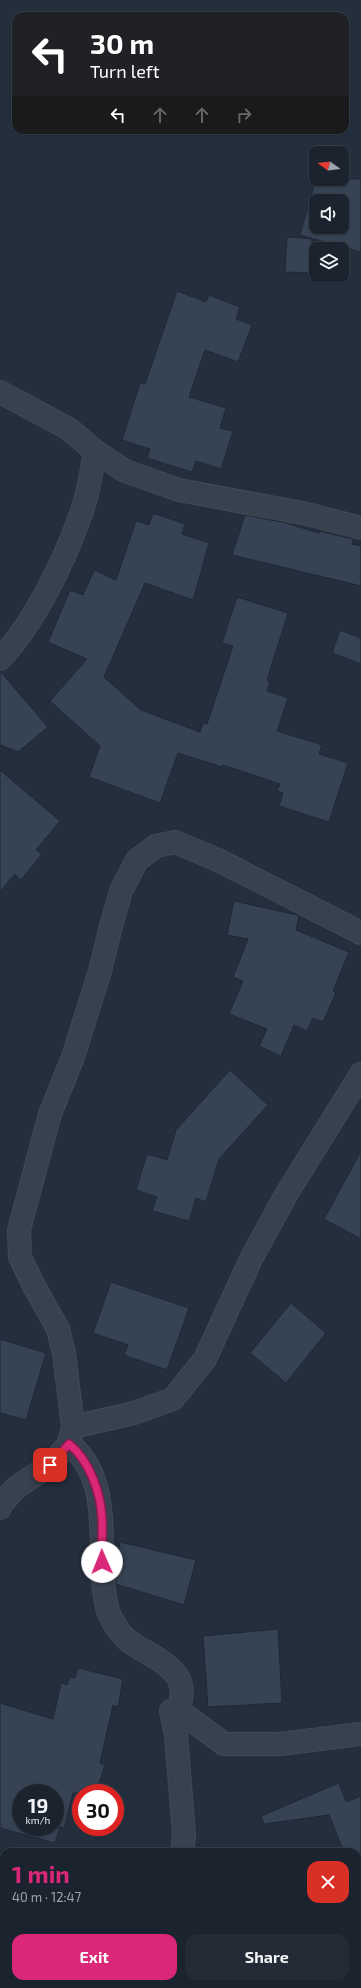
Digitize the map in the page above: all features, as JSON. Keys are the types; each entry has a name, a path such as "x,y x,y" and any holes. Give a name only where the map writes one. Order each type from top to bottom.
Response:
{"street":[{"path":"0,392 69,429 95,451 126,471 179,490 307,514 361,528"},
{"path":"0,659 11,648 28,624 64,556 80,519 90,481 95,451"},
{"path":"178,1710 183,1698 182,1684 172,1669 155,1656 131,1644 117,1628 108,1611 103,1578 102,1518 97,1491 85,1461 77,1451 71,1436 64,1353 58,1329 20,1257 19,1230 50,1114 73,1057 94,993 121,891 137,860 156,846 174,842 218,860 361,933"},
{"path":"0,1508 17,1487 50,1465 71,1436 173,1399 205,1359 251,1259 287,1193 361,1074"},
{"path":"182,1848 184,1835 176,1735 171,1711 178,1710 224,1744 281,1744 361,1734"}],"building":[{"path":"349,179 361,179 361,252 349,249 349,242 325,242 300,235 309,204 309,234 349,234 349,194 312,194 314,186 349,186"},
{"path":"287,237 312,239 312,242 309,242 309,273 285,272"},
{"path":"177,291 206,302 209,295 240,307 236,319 252,325 238,362 205,350 189,397 226,408 220,428 233,431 221,469 196,461 192,472 147,458 150,449 122,440 140,383 145,384"},
{"path":"153,513 185,524 182,534 209,543 193,600 145,583 104,677 141,710 200,732 203,723 207,724 233,646 222,643 237,597 288,613 267,680 270,681 267,691 288,698 277,731 322,745 319,754 348,763 329,822 279,806 283,793 277,791 280,784 223,765 222,767 178,753 160,803 89,777 100,746 50,701 87,659 48,642 70,590 83,595 94,570 116,580 136,521 149,525"},
{"path":"245,515 286,523 319,533 319,531 353,539 352,544 361,546 361,586 232,555"},
{"path":"340,630 361,638 361,664 332,653"},
{"path":"0,671 48,727 18,752 0,745"},
{"path":"0,770 60,821 36,850 42,854 21,880 15,874 0,892"},
{"path":"234,901 299,915 296,930 349,952 333,991 336,993 323,1022 313,1018 307,1031 294,1025 281,1056 259,1046 267,1029 229,1014 243,981 233,977 248,939 227,935"},
{"path":"230,1070 268,1105 219,1159 206,1202 196,1198 189,1221 152,1211 157,1197 136,1190 147,1154 167,1160 176,1130"},
{"path":"361,1151 361,1239 324,1219"},
{"path":"111,1282 189,1308 167,1370 124,1355 128,1345 93,1333"},
{"path":"291,1303 326,1333 286,1383 250,1353"},
{"path":"0,1339 46,1353 26,1420 0,1413"},
{"path":"120,1542 196,1560 184,1605 116,1584 115,1571"},
{"path":"278,1629 282,1703 208,1707 203,1636"},
{"path":"78,1668 123,1679 118,1707 113,1705 100,1763 105,1765 99,1784 72,1784 72,1797 64,1828 64,1784 12,1784 12,1831 0,1828 0,1703 53,1719 61,1683 67,1685 70,1677 75,1678"},
{"path":"339,1783 346,1802 361,1796 361,1848 342,1848 329,1815 264,1824 261,1816"},
{"path":"29,1836 57,1836 55,1843"}],"route":[{"path":"50,1465 69,1444 85,1461 97,1491 102,1518 102,1562"}]}
